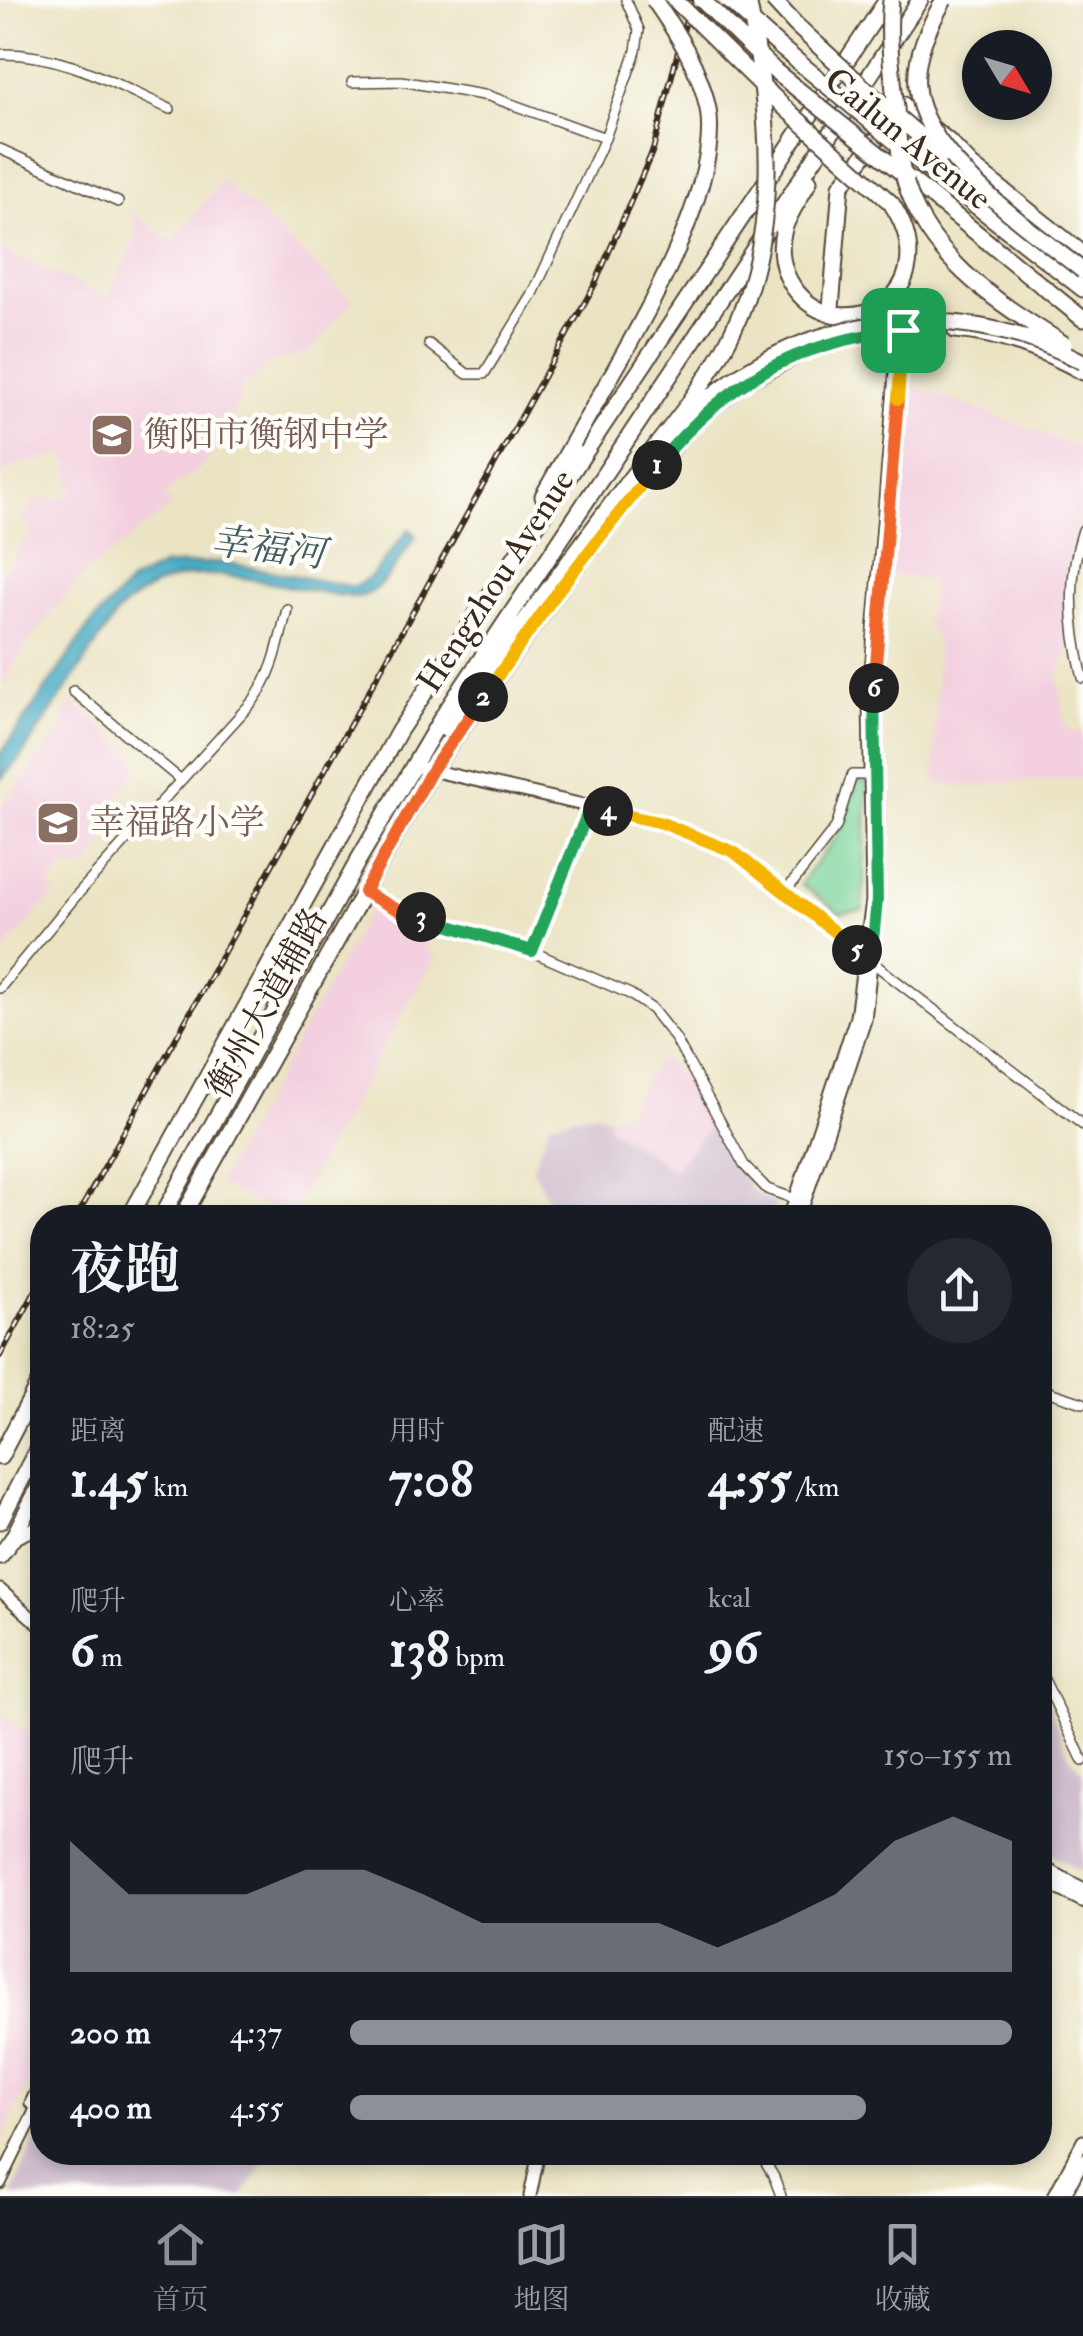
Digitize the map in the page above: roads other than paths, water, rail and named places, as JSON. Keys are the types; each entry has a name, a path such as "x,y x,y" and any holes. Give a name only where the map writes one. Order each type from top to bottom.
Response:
{"main road":[{"path":"493,587 684,232 706,170 710,140 708,109 700,79 689,54 654,0"},
{"path":"675,0 722,49 891,204 904,223 910,261 897,292 870,311 852,315 834,314 802,298 783,269 784,229 844,113"},
{"name":"Cailun Avenue","path":"702,0 775,70 1083,318"},
{"name":"Cailun Avenue","path":"728,0 907,152 1083,289"},
{"path":"413,766 456,715 720,356 745,305 762,251 767,216 767,139 748,0"},
{"path":"774,0 873,96 1083,271"},
{"path":"856,45 876,0"},
{"path":"889,0 902,170 931,236 974,284 1083,360"},
{"name":"Hengzhou Avenue","path":"136,1205 399,732 889,0"},
{"name":"Hengzhou Avenue","path":"168,1205 413,766 518,599 920,0"},
{"path":"944,0 926,34 918,61 916,86 922,114 939,142 990,197"},
{"path":"832,308 841,186 902,104 948,140 972,166 1083,254"},
{"path":"627,483 699,406 760,362 820,335 882,323 960,322 1030,338 1083,360"},
{"name":"衡州大道辅路","path":"189,1205 432,770 560,588 678,440 745,382 830,334 963,331 1048,354 1083,372"},
{"path":"0,1457 30,1400"},
{"path":"0,1521 30,1463"},
{"path":"0,1556 30,1500"},
{"path":"6,1541 30,1530"},
{"path":"1052,1872 1083,1888"},
{"path":"1052,1885 1083,1901"}],"street":[{"path":"429,344 466,374 484,374 532,296 605,138 636,50 639,30 626,0"},
{"path":"0,54 22,53 75,66 170,109"},
{"path":"352,82 401,82 489,96 605,138"},
{"path":"0,149 118,202"},
{"path":"803,1205 865,1020 872,902 869,696 901,330"},
{"path":"1083,530 1076,552 1073,624 1083,678"},
{"path":"0,988 76,896 266,684 287,609"},
{"path":"73,690 181,780"},
{"path":"413,766 662,823 734,852 1083,1125"},
{"path":"786,892 836,828 852,775 872,775"},
{"path":"532,951 590,807"},
{"path":"364,892 402,912 532,951 630,994 652,1009 675,1038 744,1166 767,1189 795,1199"},
{"path":"793,1205 856,1018 868,958"},
{"path":"1052,1394 1083,1403"},
{"path":"0,1590 30,1614"},
{"path":"0,1602 30,1616"},
{"path":"1052,1696 1083,1760"},
{"path":"0,2183 30,2108"},
{"path":"0,2166 30,2118"},
{"path":"1054,2196 1083,2141"},
{"path":"1064,2196 1083,2160"},
{"path":"530,2196 539,2165"},
{"path":"538,2196 542,2165"},
{"path":"766,2165 781,2196"}],"water":[{"path":"409,529 416,536 394,568 381,584 362,596 214,575 166,582 141,594 117,613 22,755 0,780 0,755 90,625 131,582 162,566 222,562 354,587 370,578"}],"railway":[{"path":"83,1205 595,284 653,150 691,0"},
{"path":"0,1356 30,1301"}],"place":[{"name":"衡阳市衡钢中学","path":"112,435"},
{"name":"幸福路小学","path":"58,823"}],"water label":[{"name":"幸福河","path":"268,548"}]}
